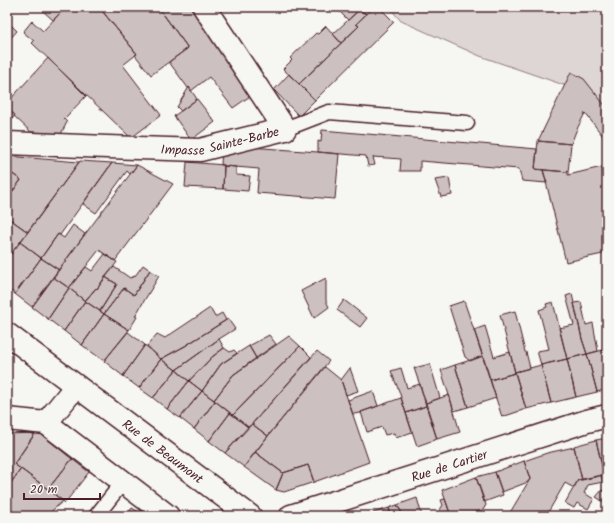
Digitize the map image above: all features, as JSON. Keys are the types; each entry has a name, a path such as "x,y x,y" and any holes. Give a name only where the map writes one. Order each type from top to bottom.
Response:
{"street":[{"name":"Impasse Sainte-Barbe","path":"7,143 200,150 285,129 204,7"},
{"name":"Rue de Beaumont","path":"7,334 240,513"},
{"path":"46,423 76,386"},
{"name":"Rue de Cartier","path":"291,516 587,421 607,416"},
{"path":"7,419 46,423 168,516"}],"lane":[{"path":"285,129 329,112 467,122"},
{"path":"96,516 123,482"}],"shaded area":[{"path":"389,7 607,7 607,124 581,91 480,56 401,21"}],"building":[{"path":"47,7 65,8 53,20 43,11"},
{"path":"66,7 99,7 137,54 123,65 161,115 131,138 32,43 34,41 23,32 32,21 43,31"},
{"path":"99,7 158,7 188,48 151,75 135,55 137,54"},
{"path":"158,7 190,7 253,94 233,108 209,77 191,91 169,62 188,48"},
{"path":"335,7 368,7 371,10 366,14 359,10 348,20"},
{"path":"374,7 379,7 394,22 315,100 299,84 359,26 356,24"},
{"path":"359,10 366,14 356,24 359,26 341,43 333,34"},
{"path":"7,21 17,31 8,41 7,40"},
{"path":"326,26 341,43 299,84 283,69 292,60 290,58 316,33 318,34"},
{"path":"48,58 86,96 64,119 67,122 61,134 31,132 7,108 7,103"},
{"path":"571,72 584,79 607,108 606,140 585,113 571,144 538,141"},
{"path":"289,74 315,100 299,116 274,90"},
{"path":"189,87 197,99 181,111 177,107"},
{"path":"197,99 215,122 191,140 174,116"},
{"path":"7,108 15,115 7,125"},
{"path":"322,130 537,149 535,169 543,170 547,183 522,181 519,169 420,161 420,171 400,171 401,159 373,157 375,165 368,166 366,156 318,152 318,141 321,142"},
{"path":"538,141 571,144 568,172 535,169"},
{"path":"222,145 339,154 335,199 257,193 259,169 221,165"},
{"path":"7,156 79,162 28,232 7,217 7,199 21,180 7,170"},
{"path":"80,161 112,163 60,235 58,234 41,258 20,242"},
{"path":"187,162 224,165 223,189 185,187"},
{"path":"112,163 137,165 130,174 127,171 96,213 83,204"},
{"path":"137,165 173,184 115,261 99,250 69,288 53,277"},
{"path":"224,166 236,167 236,175 250,176 248,191 223,189"},
{"path":"602,167 607,189 607,253 566,262 543,170 568,172 568,175"},
{"path":"7,170 21,180 7,199"},
{"path":"449,178 452,195 441,197 435,180"},
{"path":"7,217 28,232 7,259"},
{"path":"73,225 85,234 59,270 41,258 58,234 64,238"},
{"path":"20,242 41,258 15,294 7,288 7,259"},
{"path":"105,254 117,262 97,289 96,288 85,301 69,288 86,267 92,271"},
{"path":"41,258 59,270 32,307 15,294"},
{"path":"143,265 150,270 134,295 124,288 104,314 100,311 117,284 105,277 114,267 130,278 135,276"},
{"path":"150,270 159,276 135,316 137,317 129,330 104,314 124,288 134,295"},
{"path":"53,277 69,288 48,319 32,307"},
{"path":"105,277 117,284 100,311 85,301 96,288 97,289"},
{"path":"326,278 326,301 329,307 314,318 301,291"},
{"path":"69,288 85,301 64,331 48,319"},
{"path":"572,294 582,339 587,354 567,359 559,328 574,325 566,296"},
{"path":"344,300 367,318 360,327 337,310"},
{"path":"85,301 104,314 82,345 64,331"},
{"path":"464,301 483,356 470,361 465,357 449,306"},
{"path":"553,302 567,359 541,365 537,351 549,349 539,310 547,307 546,304"},
{"path":"581,302 586,325 593,323 598,351 587,354 574,303"},
{"path":"210,308 215,317 222,313 226,320 185,346 161,359 147,346 157,334 165,338"},
{"path":"515,311 530,368 515,372 500,315"},
{"path":"104,314 129,330 104,361 82,345"},
{"path":"228,319 235,329 176,370 161,359 185,346"},
{"path":"485,326 494,357 510,352 515,373 490,380 474,330"},
{"path":"128,332 145,345 123,376 104,361"},
{"path":"269,335 276,344 256,358 249,346"},
{"path":"289,336 300,346 233,415 214,400 233,375"},
{"path":"219,339 224,348 212,357 189,381 176,370"},
{"path":"145,345 161,359 139,388 123,376"},
{"path":"249,346 256,358 233,375 214,400 202,391 221,364"},
{"path":"300,346 311,357 248,427 233,415"},
{"path":"224,348 230,352 234,350 237,353 221,364 202,391 189,381 212,357"},
{"path":"607,349 607,389 597,392 587,354"},
{"path":"317,351 329,361 268,436 252,424"},
{"path":"587,354 597,392 576,397 567,359"},
{"path":"483,356 496,398 468,407 455,365"},
{"path":"161,359 176,370 153,398 139,388"},
{"path":"567,359 576,397 551,403 541,365"},
{"path":"430,364 440,398 426,403 414,368"},
{"path":"455,365 468,407 454,411 441,370"},
{"path":"541,365 551,403 526,409 515,372"},
{"path":"325,367 341,380 369,462 314,482 308,465 283,473 255,452"},
{"path":"350,368 358,391 346,395 341,380"},
{"path":"401,368 407,388 420,384 426,406 406,413 391,371"},
{"path":"176,370 189,381 167,409 153,398"},
{"path":"515,373 526,409 502,417 490,380"},
{"path":"189,381 202,391 180,418 167,409"},
{"path":"202,391 215,401 194,429 180,418"},
{"path":"373,391 378,406 361,413 353,414 348,400"},
{"path":"449,395 460,432 437,439 426,403"},
{"path":"401,398 412,432 396,438 394,433 385,435 382,427 367,432 361,412"},
{"path":"215,401 230,413 209,441 194,429"},
{"path":"426,406 437,439 417,446 406,413"},
{"path":"230,413 248,427 225,453 209,441"},
{"path":"252,424 268,436 244,467 225,453"},
{"path":"37,431 72,459 48,489 14,464"},
{"path":"35,433 14,464 21,469 7,488 7,435"},
{"path":"607,438 607,476 605,477 596,440"},
{"path":"596,440 604,475 582,480 574,446"},
{"path":"574,447 582,480 578,480 574,488 565,483 546,516 508,516 530,479 524,461 547,453"},
{"path":"255,452 283,473 276,490 244,467"},
{"path":"72,459 89,472 65,503 48,489"},
{"path":"524,461 530,479 528,482 502,492 495,472"},
{"path":"308,465 314,482 284,492 276,490 283,473"},
{"path":"21,469 63,501 46,516 11,516 14,513 7,508 7,488"},
{"path":"495,472 503,495 484,502 476,477"},
{"path":"601,475 603,482 588,485 584,493 594,499 588,509 577,503 574,508 565,503 578,480"},
{"path":"476,477 486,505 483,510 462,516 451,516 442,490"},
{"path":"602,490 607,492 607,504 596,497"},
{"path":"417,498 422,516 404,516 397,505"},
{"path":"445,499 451,516 436,516 443,505 441,500"},
{"path":"397,505 404,516 391,516 389,508"},
{"path":"132,508 144,515 126,516"},
{"path":"389,508 391,516 374,516 373,513"}]}
